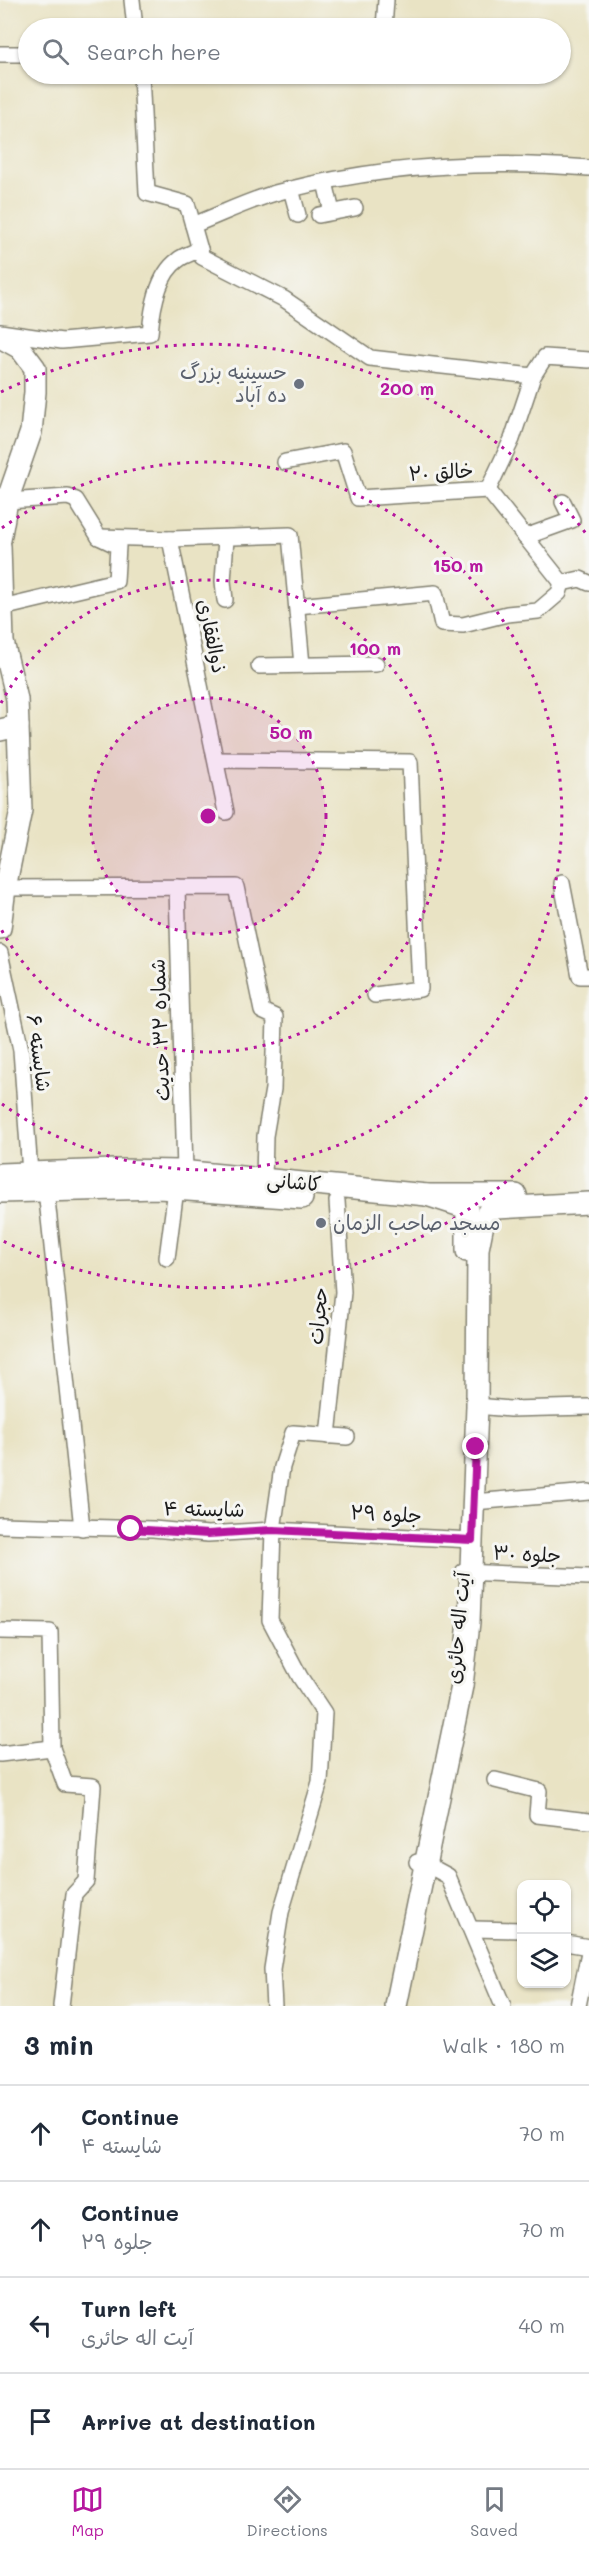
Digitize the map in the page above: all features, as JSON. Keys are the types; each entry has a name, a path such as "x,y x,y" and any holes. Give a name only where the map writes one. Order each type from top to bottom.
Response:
{"street":[{"path":"132,0 134,18"},
{"path":"385,18 386,0"},
{"path":"0,54 18,54"},
{"path":"142,84 147,193 187,204 202,257 284,299 370,358 533,376"},
{"path":"193,225 291,189 353,175 465,165 522,163 589,168"},
{"path":"325,182 326,213 355,208"},
{"path":"291,189 298,215"},
{"path":"0,332 62,341 150,333 158,292 166,274 177,260 200,249"},
{"path":"0,337 20,348 35,368 31,432 7,501 0,540"},
{"path":"488,490 512,439 533,376 545,357 589,360"},
{"name":"خالق ۲۰","path":"285,462 343,451 358,498 488,490 562,583"},
{"path":"2,608 116,581 118,546 99,537 76,500 68,497 7,501"},
{"path":"525,537 572,520 563,502"},
{"path":"99,537 226,539 290,536 302,665"},
{"name":"ذوالفقاری","path":"170,539 226,812"},
{"path":"225,600 223,581 226,539"},
{"path":"0,546 3,642 17,699 9,728 21,810 5,888 0,928"},
{"path":"297,606 435,593 442,624 463,625 507,614 538,611 559,593 562,583 580,579 589,583"},
{"path":"259,666 376,664"},
{"path":"216,760 410,762 420,989 375,995"},
{"path":"562,883 580,976 589,976"},
{"name":"شماره ۳۲ حدیث","path":"167,1258 181,1180 177,887"},
{"path":"5,888 236,887 262,1011 275,1017 273,1089 265,1136 264,1180"},
{"name":"شایسته ۶","path":"0,952 21,1050 30,1173"},
{"name":"کاشانی","path":"0,1174 116,1170 337,1201 467,1208 589,1203"},
{"path":"30,1173 46,1190 82,1528"},
{"name":"کاشانی","path":"0,1192 181,1180 264,1180 427,1194 589,1193"},
{"path":"427,1194 467,1208"},
{"path":"496,1208 520,1195"},
{"name":"حجرات","path":"328,1436 343,1292 337,1201"},
{"name":"آیت اله حائری","path":"396,2006 453,1689 467,1572 470,1353 467,1208"},
{"name":"آیت اله حائری","path":"468,1540 474,1502 478,1249 484,1219 488,1212 496,1208"},
{"path":"477,1406 510,1409 589,1407"},
{"path":"274,2006 272,1969 281,1912 320,1782 324,1713 300,1677 270,1620 273,1530 282,1467 293,1433 347,1437"},
{"path":"474,1502 589,1492"},
{"name":"شایسته ۴","path":"0,1525 153,1529 208,1534 273,1530 298,1532"},
{"name":"جلوه ۲۹","path":"298,1532 468,1540"},
{"name":"جلوه ۳۰","path":"467,1572 589,1578"},
{"path":"0,1631 50,1632 52,1748 65,1784 93,1786 86,1881 74,1894 61,2006"},
{"path":"0,1754 52,1748"},
{"path":"495,1780 539,1791 537,1815 589,1821"},
{"path":"420,1863 448,1876 473,1929 503,2006"},
{"name":"آیت اله حائری","path":"387,2006 420,1863"},
{"path":"473,1929 517,1930"},
{"path":"571,1944 589,1947"},
{"path":"579,2006 589,1952"}],"place":[{"name":"حسینیه بزرگ ده آباد","path":"299,384"},
{"name":"مسجد صاحب الزمان","path":"321,1223"}],"route":[{"path":"131,1529 208,1534 273,1530 472,1540 476,1447"}]}
